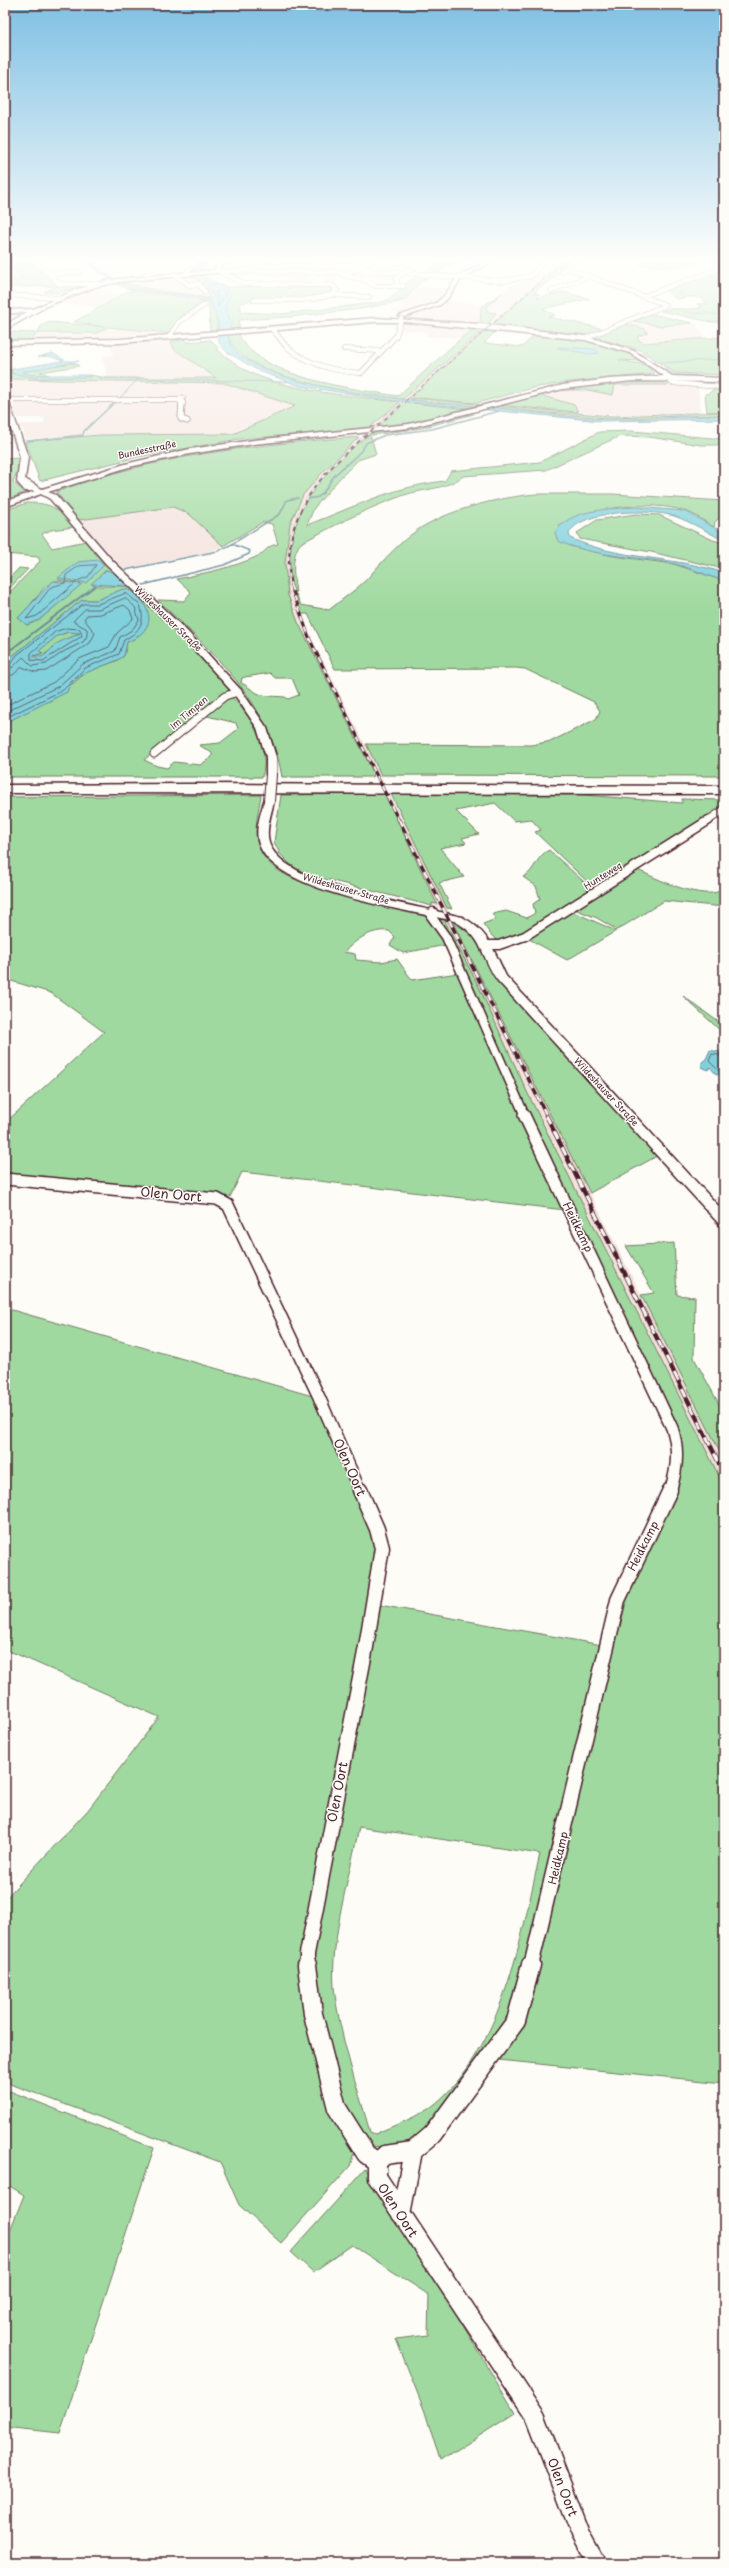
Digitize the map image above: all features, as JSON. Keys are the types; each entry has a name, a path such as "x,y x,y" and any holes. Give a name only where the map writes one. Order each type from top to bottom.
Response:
{"highway":[{"path":"5,783 454,781 724,783"},
{"path":"612,789 631,792 711,796"},
{"path":"5,790 724,790"}],"main road":[{"path":"662,377 667,378"},
{"name":"Bundesstraße","path":"5,505 57,485 132,463 196,450 255,442 396,428 465,413 536,392 578,384 667,378 724,380"},
{"path":"5,400 9,425 24,457 21,482 25,488 39,492"},
{"path":"21,482 30,485 57,485"},
{"path":"30,485 39,492"},
{"name":"Wildeshauser Straße","path":"39,492 52,500 109,562 184,633 238,692 262,728 270,757 272,775 264,827 264,844 273,858 288,870 324,885 433,912 469,923 483,936 501,977 724,1221"},
{"path":"22,498 52,500"}],"street":[{"path":"667,378 672,383 721,387"},
{"path":"5,400 181,399 183,402 181,419 187,422"},
{"name":"Im Timpen","path":"154,754 225,696 238,692"},
{"name":"Hunteweg","path":"487,946 499,945 525,936 724,810"},
{"path":"711,819 724,820"},
{"name":"Heidkamp","path":"377,2162 385,2155 413,2150 432,2134 516,2021 539,1937 622,1586 650,1534 677,1468 676,1443 660,1399 521,1109 446,937 431,916 433,912"},
{"name":"Olen Oort","path":"5,1179 218,1199 228,1205 319,1397 377,1529 382,1548 366,1647 307,1954 306,1978 313,2014 337,2108 366,2154 377,2162 377,2177 536,2417 581,2534 597,2563"},
{"path":"401,2214 408,2170 413,2150"}],"shaded area":[{"path":"108,377 217,378 108,378"},
{"path":"428,377 433,377 409,397 405,397"},
{"path":"7,379 224,383 295,405 233,434 91,435 26,439 23,430 17,424 43,424 45,418 16,418"},
{"path":"651,383 698,388 701,413 622,415 578,412 578,407 535,394 567,389 600,392 615,385"},
{"path":"399,402 403,403 326,473 304,503 299,513 289,563 292,593 296,593 293,595 312,639 724,1460 724,1486 528,1094 479,987 439,907 432,906 432,903 437,903 389,800 320,669 288,595 285,557 287,537 290,524 303,495 337,458"},
{"path":"173,507 189,513 223,546 212,551 124,569 79,520"}],"green space":[{"path":"7,377 36,378 216,378 214,377 261,377 306,389 400,402 368,429 239,439 138,457 40,481 25,441 101,435 233,434 295,406 224,383 7,379"},
{"path":"287,377 303,377 333,385 398,396 419,377 429,377 403,399 333,389"},
{"path":"433,377 624,377 568,382 533,388 477,403 409,398"},
{"path":"644,380 666,381 669,385 615,385 613,395 587,390 554,390 593,383"},
{"path":"712,390 724,390 724,411 707,412 705,394 710,393"},
{"path":"535,394 575,405 578,412 497,405"},
{"path":"420,398 484,405 479,407 410,400"},
{"path":"403,402 468,409 418,422 374,428"},
{"path":"495,406 612,416 724,412 724,415 607,418 490,408"},
{"path":"474,414 422,428 365,436 370,433"},
{"path":"632,431 724,439 724,445 701,445 649,437 620,436 546,470 463,476 456,481 440,487 407,494 362,512 301,543 295,554 294,573 296,593 292,593 290,567 291,544 296,523 304,504 315,487 329,471 365,437 371,437 376,454 358,460 339,479 314,508 307,525 374,498 408,488 445,481 451,471 540,462 599,432"},
{"path":"359,437 322,473 303,495 290,524 285,563 288,595 298,622 374,774 373,777 282,777 275,750 265,725 251,701 217,659 158,600 184,601 191,592 177,579 239,564 258,556 269,547 278,544 272,524 263,522 223,546 189,514 173,507 79,520 56,492 130,469 167,461 244,448","holes":["270,673 275,678 292,678 299,695 288,699 285,697 263,695 241,683 242,678"]},
{"path":"18,458 18,469 13,482 25,492 5,501 7,459"},
{"path":"536,494 613,494 724,501 724,513 715,522 714,527 689,512 655,506 620,507 603,510 572,519 559,525 570,546 613,556 674,564 724,581 724,776 381,775 366,744 531,745 552,741 596,719 600,711 594,702 525,669 335,669 308,614 301,614 293,595 296,594 301,605 329,610 363,583 400,544 424,526 439,518 471,506 506,498"},
{"path":"27,503 36,503 49,506 58,511 74,527 51,530 42,534 52,548 86,541 231,688 144,760 157,766 167,768 174,762 200,765 212,757 212,753 199,745 220,743 238,729 236,723 203,715 231,696 246,713 257,733 264,755 262,777 5,777 5,723 36,706 52,700 87,672 116,661 124,656 127,642 138,636 146,627 148,615 143,603 123,589 97,600 82,600 5,662 5,597 40,561 38,557 5,554 5,510","holes":["106,570 113,572 127,586 97,586 92,584","58,580 81,584 39,620 27,625 19,618 46,586"]},
{"path":"635,514 659,515 713,540 724,543 724,569 651,552 580,539 577,533 597,520"},
{"path":"19,568 28,569 5,593 5,583"},
{"path":"68,632 80,633 62,642 42,656 33,656 42,653 38,651 57,636"},
{"path":"385,794 437,904 432,903 432,906 305,874 290,864 280,854 274,842 281,795"},
{"path":"391,794 584,795 682,803 682,799 724,800 716,813 596,890 535,832 541,830 531,819 514,821 495,803 456,811 479,834 462,838 466,843 440,848 464,877 439,883 452,909 447,908"},
{"path":"261,795 256,823 257,840 265,858 281,872 301,882 399,905 417,911 422,913 434,925 446,945 403,953 390,945 395,937 389,931 382,931 370,933 359,939 344,952 355,954 356,960 381,962 397,959 412,980 458,973 565,1210 242,1172 230,1197 5,1177 5,1123 104,1032 51,993 5,979 5,797"},
{"path":"549,850 594,891 520,935 500,941 493,937 483,924 496,919 492,914 506,911 527,918 535,913 533,904 540,899 536,886 523,877 530,872 541,856"},
{"path":"635,869 667,883 692,891 715,893 724,889 724,907 664,901 617,930 597,918 572,908"},
{"path":"569,910 616,931 567,960 529,939"},
{"path":"438,917 443,917 479,987 528,1094 724,1486 724,2083 499,2060 520,2022 622,1600 654,1536 679,1443 435,921"},
{"path":"453,923 465,930 484,949 522,1006 657,1156 590,1193"},
{"path":"683,996 724,1026 724,1034"},
{"path":"674,1243 677,1295 695,1297 694,1358 724,1413 724,1460 641,1295 654,1293 626,1246"},
{"path":"5,1308 316,1397 378,1548 302,1954 355,2149 350,2166 281,2243 239,2205 220,2162 5,2082 5,1899 88,1810 159,1717 5,1649"},
{"path":"379,1605 602,1645 550,1873 511,2020 426,2132 420,2136 399,2145 369,2146 343,2105 318,2011 311,1954","holes":["359,1827 540,1854 525,1920 506,1989 493,2022 477,2053 458,2080 435,2104 414,2117 375,2134 370,2132 344,2041 336,2005 334,1987 335,1949 338,1928"]},
{"path":"7,2090 154,2148 60,2433 5,2427 5,2243 24,2195 5,2183 5,2093"},
{"path":"365,2169 439,2285 515,2413 440,2461 425,2412 396,2339 428,2335 429,2295 352,2245 313,2272 291,2252"}],"water":[{"path":"30,377 91,377 36,378"},
{"path":"275,377 284,377 357,393 398,399 498,408 554,415 623,419 724,415 724,419 600,421 388,400 300,386"},
{"path":"637,507 685,511 724,533 724,541 693,524 674,516 650,512 618,513 588,519 576,525 569,533 570,538 607,550 686,563 724,573 724,581 675,564 586,550 558,541 555,533 570,519 581,514 592,511"},
{"path":"99,560 104,565 86,583 58,578 78,562"},
{"path":"106,570 113,572 127,586 91,584"},
{"path":"53,581 82,584 39,620 27,625 18,618"},
{"path":"123,589 133,592 146,607 149,618 148,624 139,635 127,642 124,656 84,674 76,679 67,692 5,723 5,662 82,600 97,600","holes":["68,632 80,633 57,644 42,657 33,656 43,653 39,651 57,636"]},
{"path":"710,1050 724,1053 724,1075 716,1074 710,1067 708,1070 702,1067 702,1062 706,1059"}],"waterway":[{"path":"98,378 138,379"},
{"path":"119,399 138,379"},
{"path":"138,379 287,382"},
{"path":"28,441 83,435 84,431 115,402"},
{"path":"308,499 321,495 335,475 361,451 366,443 385,435 432,429 499,411"},
{"path":"232,544 280,514 287,500 298,498"},
{"path":"125,570 218,551 232,544"},
{"path":"143,585 224,565 249,554 250,551 232,544"},
{"path":"5,654 95,586"}],"railway":[{"path":"403,403 433,377"},
{"path":"291,587 289,556 294,528 304,503 320,481 339,460 405,402"},
{"path":"291,586 310,640 399,821"},
{"path":"399,820 547,1116"},
{"path":"546,1115 724,1473"}]}
